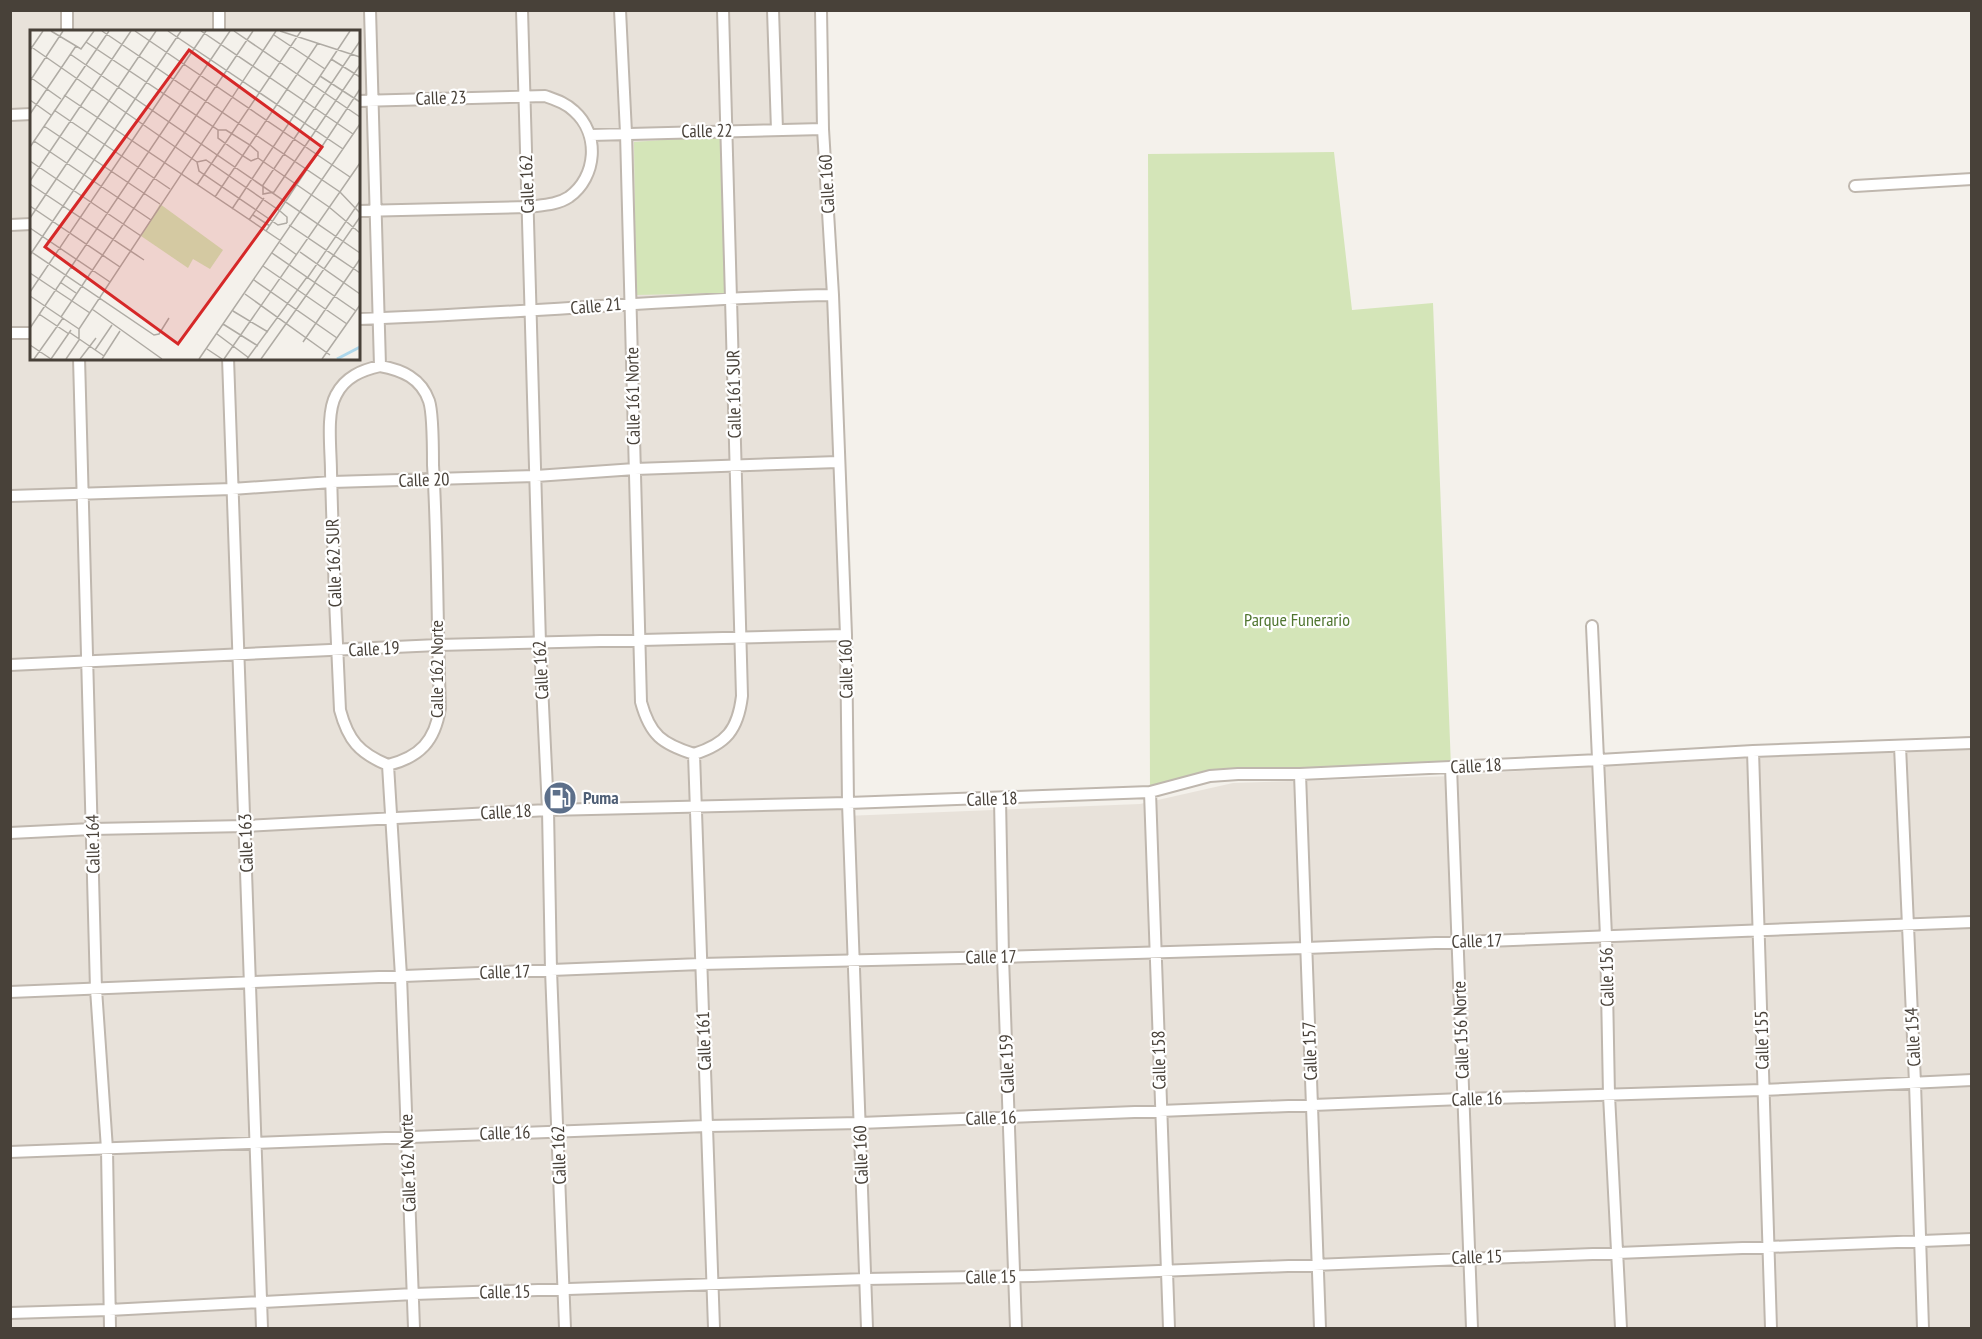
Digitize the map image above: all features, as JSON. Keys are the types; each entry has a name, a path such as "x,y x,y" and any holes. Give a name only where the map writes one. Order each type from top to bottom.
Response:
{"street":[{"path":"67,10 68,30"},
{"path":"219,10 219,30"},
{"path":"370,10 380,366"},
{"name":"Calle 162","path":"522,10 529,312 565,1329"},
{"name":"Calle 161 Norte","path":"620,10 626,133 641,702 646,718 655,734 666,744 694,754"},
{"name":"Calle 161 SUR","path":"694,754 706,751 734,729 740,715 742,696 723,10"},
{"path":"773,10 777,130"},
{"name":"Calle 160","path":"821,10 823,129 833,295 846,635 848,803 867,1329"},
{"name":"Calle 23","path":"360,101 545,96 560,101 574,110 591,135"},
{"path":"10,115 30,114"},
{"name":"Calle 22","path":"591,135 823,129"},
{"path":"360,211 528,207 553,204 567,198 582,186 591,160 591,135"},
{"path":"1855,186 1971,179"},
{"path":"10,225 30,224"},
{"name":"Calle 21","path":"360,319 529,312 732,297 833,295"},
{"path":"10,333 30,333"},
{"name":"Calle 164","path":"79,360 96,989 107,1149 110,1329"},
{"name":"Calle 163","path":"228,360 262,1329"},
{"name":"Calle 162 Norte","path":"380,366 400,369 411,376 421,385 430,402 434,480 440,708 438,723 430,740 419,751 403,761 388,765 401,976 414,1329"},
{"name":"Calle 162 SUR","path":"380,366 365,369 350,378 336,394 331,409 332,482 340,710 344,728 361,751 388,765"},
{"name":"Calle 20","path":"10,496 232,489 332,482 536,476 635,469 838,462"},
{"name":"Calle 156","path":"1593,626 1621,1329"},
{"name":"Calle 19","path":"10,665 438,645 846,635"},
{"name":"Calle 18","path":"10,833 246,826 548,810 1000,799 1150,792 1210,776 1300,774 1753,751 1971,743"},
{"name":"Calle 154","path":"1900,746 1923,1329"},
{"name":"Calle 155","path":"1753,751 1771,1329"},
{"name":"Calle 161","path":"694,754 714,1329"},
{"name":"Calle 156 Norte","path":"1451,767 1472,1329"},
{"name":"Calle 157","path":"1300,774 1320,1329"},
{"name":"Calle 158","path":"1150,792 1169,1329"},
{"name":"Calle 159","path":"1000,799 1016,1329"},
{"name":"Calle 17","path":"10,992 701,964 1306,948 1971,922"},
{"name":"Calle 16","path":"10,1152 1762,1090 1971,1080"},
{"name":"Calle 15","path":"10,1313 414,1294 1014,1276 1971,1239"}],"shaded area":[{"path":"10,11 820,11 845,816 1140,804 1233,783 1454,776 1971,736 1971,1328 11,1328"}],"green space":[{"path":"720,136 725,293 636,295 634,142"},
{"name":"Parque Funerario","path":"1334,152 1352,310 1433,303 1451,767 1214,770 1150,792 1148,154"}],"place":[{"name":"Puma","path":"560,798"}]}
